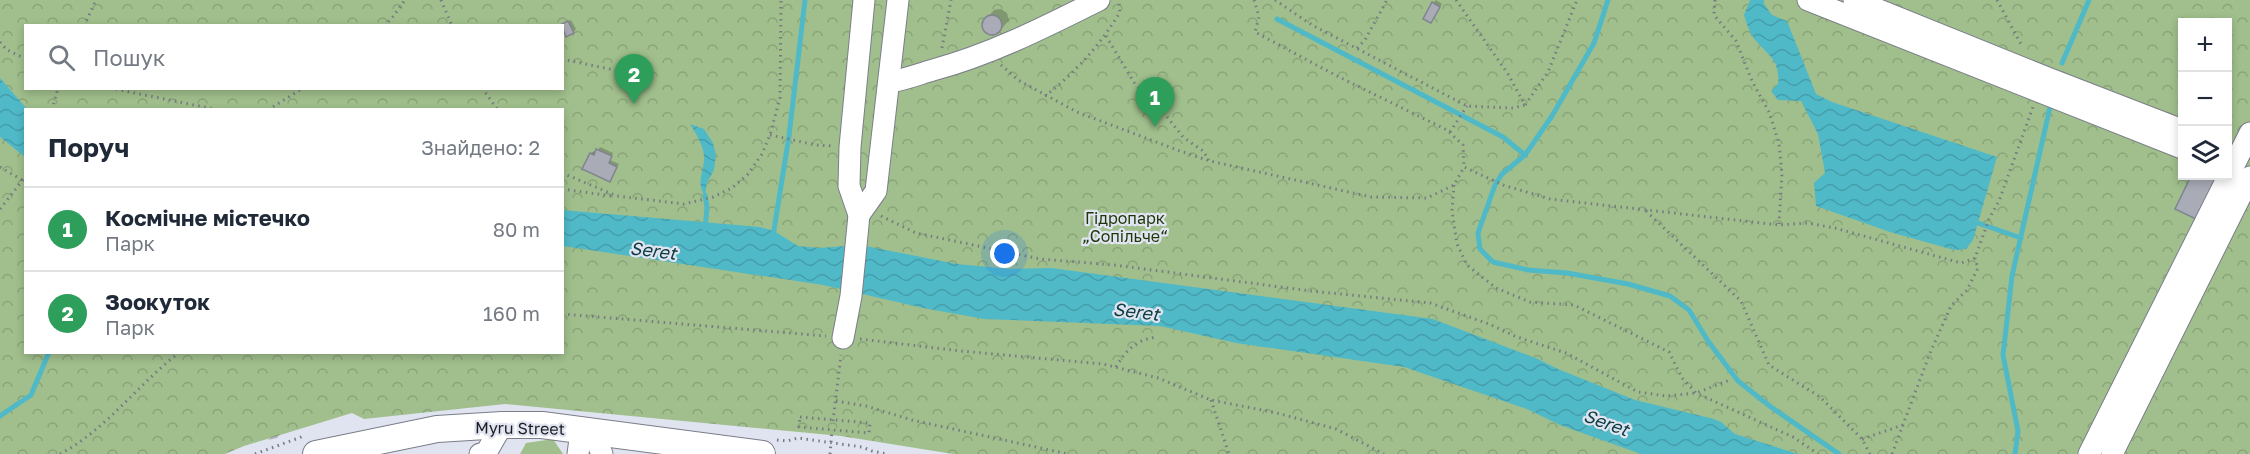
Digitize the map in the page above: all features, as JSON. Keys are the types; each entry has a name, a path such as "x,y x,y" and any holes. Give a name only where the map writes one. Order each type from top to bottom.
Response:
{"main road":[{"name":"Myru Street","path":"316,454 437,429 542,425 588,443 762,454"}],"street":[{"path":"843,338 851,296 859,215 849,186 840,147 864,0"},
{"path":"859,215 876,191 898,0"},
{"path":"889,81 937,69 992,51 1020,40 1099,0"},
{"path":"1808,0 2178,129"},
{"path":"1854,0 2040,81 2178,146"},
{"path":"860,27 894,33"},
{"path":"2112,454 2240,163 2250,133"},
{"path":"840,147 880,151"},
{"path":"2089,454 2240,163"},
{"path":"480,454 486,453 502,425"}],"path":[{"path":"85,24 96,0"},
{"path":"386,24 405,0"},
{"path":"441,0 451,24"},
{"path":"564,189 684,204 710,198 732,188 748,174 762,154 770,135 780,98 782,0"},
{"path":"937,69 951,0"},
{"path":"1045,96 1063,82 1106,36 1120,12 1119,0"},
{"path":"1254,0 1259,17 1255,32 1449,132 1463,146 1464,167 1454,185 1452,211 1457,244 1467,265 1496,288 1530,302 1574,305 1669,352 1682,378 1696,393 1793,437 1818,454"},
{"path":"1275,0 1312,25 1467,106 1513,108 1525,105 1548,72 1577,0"},
{"path":"1357,48 1365,40 1387,0"},
{"path":"1456,0 1508,74 1525,105"},
{"path":"1715,0 1714,15 1736,41 1752,81 1769,112 1779,142 1782,174 1779,225"},
{"path":"1892,454 1930,353 1952,306 1967,290 1978,268 1975,258 1989,219 1999,201 2040,81 1997,0"},
{"path":"1106,36 1135,84 1160,108 1183,137 1203,151 1210,161"},
{"path":"0,42 7,50 24,58"},
{"path":"992,51 1002,67 1018,81 1045,96 1077,112 1210,161 1371,197 1427,198 1454,185"},
{"path":"564,59 638,75"},
{"path":"53,108 57,90"},
{"path":"121,90 209,108"},
{"path":"271,108 300,90"},
{"path":"483,90 497,108"},
{"path":"1449,132 1467,106"},
{"path":"770,135 840,147"},
{"path":"0,166 22,180 0,209"},
{"path":"1464,167 1503,185 1550,199 1779,225 1807,223 1835,228 1961,263 1975,258"},
{"path":"564,174 617,196"},
{"path":"1645,210 1741,302 1769,364 1820,397 1862,439 1869,454"},
{"path":"859,215 871,211 916,233 1040,259 1114,265 1311,291 1430,303 1489,324 1517,337 1566,353 1638,392 1666,396 1696,393 1730,380"},
{"path":"564,314 887,341 961,351 1103,364 1158,378 1211,400 1277,413 1336,429 1384,454"},
{"path":"1116,367 1121,358 1137,342 1156,337"},
{"path":"833,420 843,338"},
{"path":"60,454 98,427 158,369 177,354"},
{"path":"1765,367 1769,364"},
{"path":"1211,400 1229,454"},
{"path":"836,401 866,406 912,420 1068,454"},
{"path":"800,417 870,423 868,433 832,430 799,427 800,417"},
{"path":"1862,439 1903,425"},
{"path":"830,454 832,430"}],"green space":[{"name":"Гідропарк „Сопільче“","path":"0,0 2250,0 2250,454 953,454 841,436 505,404 364,419 352,413 225,454 0,454"},
{"path":"553,439 563,454 520,454 526,443"}],"water":[{"path":"1750,0 1764,0 1764,4 1772,15 1787,21 1816,94 1832,102 1997,157 1973,240 1966,249 1954,250 1890,232 1816,206 1814,183 1825,173 1818,134 1801,101 1778,100 1771,91 1778,84 1777,67 1751,34 1744,15"},
{"path":"0,78 26,108 24,108 24,156 0,137"},
{"path":"690,124 704,129 713,143 716,155 714,170 707,183 705,195 701,186 703,152 699,139"},
{"name":"Seret","path":"564,210 760,227 774,231 798,246 819,248 860,245 957,264 1010,269 1051,268 1433,319 1538,359 1635,400 1714,419 1735,434 1798,454 1641,454 1560,425 1527,409 1404,367 1236,343 1160,326 984,319 923,308 823,285 564,246"}],"building":[{"path":"1432,2 1440,7 1431,23 1423,19"},
{"path":"988,15 996,15 1002,21 1002,29 996,35 988,35 982,29 982,21"},
{"path":"568,21 574,33 566,37 564,24 562,24"},
{"path":"596,149 612,156 609,163 617,167 610,182 582,169 590,153 594,155"},
{"path":"2189,180 2217,180 2198,220 2175,209"}],"waterway":[{"path":"773,236 789,136 805,0"},
{"path":"1608,0 1594,43 1552,116 1525,155 1502,174 1495,185 1478,233 1480,249 1493,262 1528,270 1567,273 1628,284 1670,296 1689,310 1708,341 1738,381 1839,454"},
{"path":"2062,63 2089,0"},
{"path":"1277,19 1503,137 1525,155"},
{"path":"2015,454 2018,431 2003,355 2012,276 2050,107"},
{"path":"705,195 707,207 705,229"},
{"path":"1978,223 2021,238"},
{"path":"0,416 31,395 48,354"}],"place":[{"name":"Зоокуток","path":"634,104"},
{"name":"Космічне містечко","path":"1155,127"}]}
